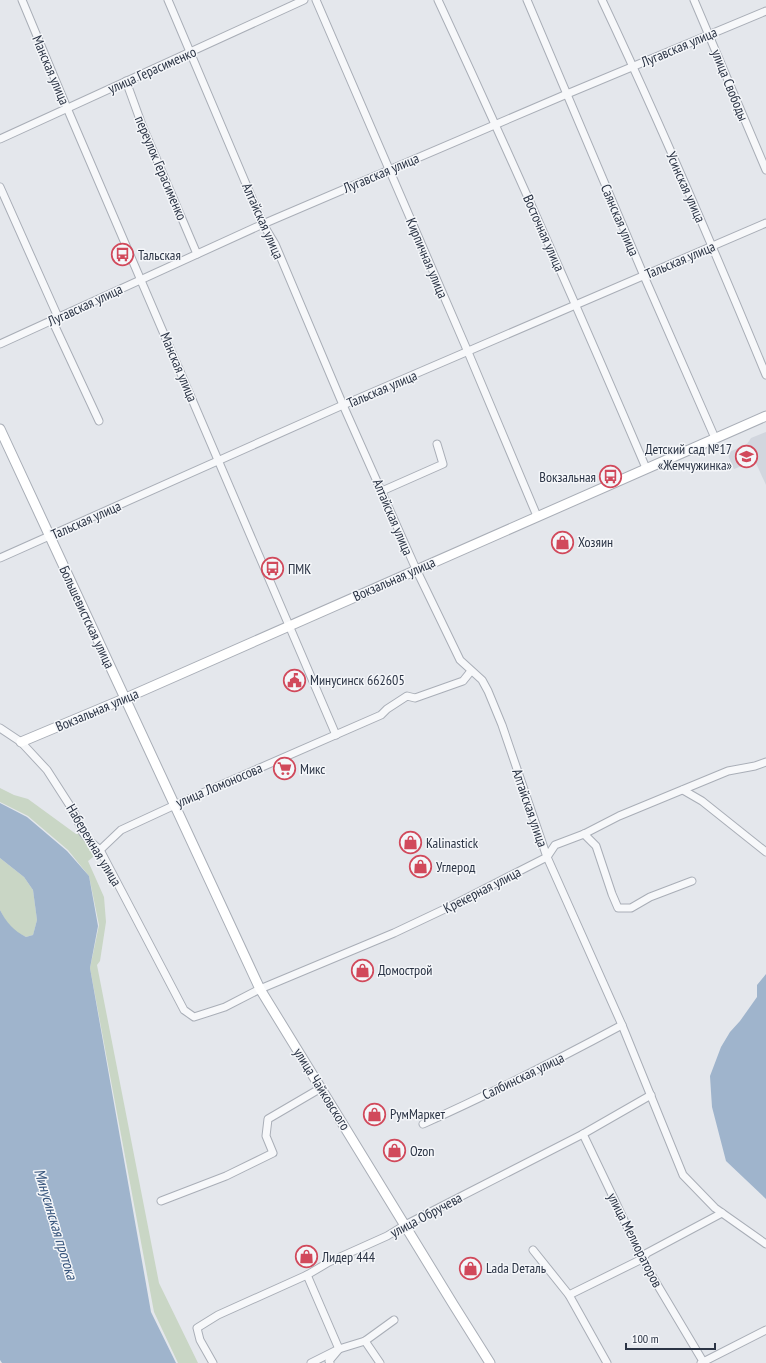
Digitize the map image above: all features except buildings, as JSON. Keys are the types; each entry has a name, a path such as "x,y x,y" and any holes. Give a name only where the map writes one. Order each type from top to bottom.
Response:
{"main road":[{"name":"Вокзальная улица","path":"20,742 126,698 766,416"},
{"name":"Большевистская улица","path":"0,429 175,805"},
{"name":"улица Чайковского","path":"175,805 260,988 490,1363"}],"street":[{"name":"Манская улица","path":"22,0 336,735"},
{"name":"Алтайская улица","path":"168,0 263,224 275,244 343,405 416,570 460,660 482,680 499,718 547,857 622,1025 683,1175 715,1208 766,1244"},
{"name":"улица Герасименко","path":"0,139 304,0"},
{"name":"Кирпичная улица","path":"316,0 537,516"},
{"name":"Восточная улица","path":"438,0 576,304 646,468"},
{"name":"Саянская улица","path":"527,0 644,276 715,438"},
{"name":"Усинская улица","path":"602,0 633,66 712,246 766,375"},
{"name":"улица Свободы","path":"694,0 710,34 737,104 766,170"},
{"name":"Лугавская улица","path":"0,344 263,224 633,66 766,11"},
{"name":"переулок Герасименко","path":"126,82 142,125 198,254"},
{"path":"0,187 99,421"},
{"name":"Тальская улица","path":"0,558 343,405 766,223"},
{"path":"382,491 443,464 437,444"},
{"name":"улица Ломоносова","path":"100,850 121,830 381,715 387,709 407,696 415,698 463,681 471,671"},
{"name":"Набережная улица","path":"0,728 20,742 47,770 74,812 83,833 100,850 184,1010 194,1016"},
{"name":"Крекерная улица","path":"194,1016 225,1007 260,988 394,933 547,857 555,845 584,834 619,816 728,771 755,766 766,762"},
{"path":"683,790 702,801 766,852"},
{"path":"584,834 596,846 618,908 632,908 650,898 692,881"},
{"name":"Салбинская улица","path":"423,1124 464,1106 622,1025"},
{"path":"161,1201 226,1176 273,1153 266,1136 268,1118 321,1088"},
{"name":"улица Обручева","path":"213,1363 200,1340 197,1328 218,1315 307,1275 329,1262 387,1236 405,1225 583,1134 651,1095"},
{"name":"улица Мелиораторов","path":"583,1134 642,1259 703,1363"},
{"path":"569,1295 642,1259 647,1253 722,1213"},
{"path":"533,1250 569,1295 607,1363"},
{"path":"307,1275 339,1350"},
{"path":"311,1363 365,1340 394,1320"},
{"path":"703,1363 766,1330"},
{"path":"365,1340 380,1363"},
{"path":"330,1363 329,1361 339,1350"}],"shaded area":[{"name":"Детский сад №17 «Жемчужинка»","path":"766,432 766,485 755,461 734,469 727,453 747,444 751,438"}],"green space":[{"path":"0,788 14,795 28,799 76,834 81,834 97,854 88,861 104,897 106,922 100,961 97,965 159,1283 198,1363 178,1363 154,1312 90,968 99,925 89,876 68,850 28,816 0,802"},
{"path":"0,858 24,877 33,890 37,920 33,935 26,937 16,932 5,920 0,910"}],"water":[{"name":"Минусинская протока","path":"0,803 27,817 67,851 89,876 98,926 90,968 151,1312 176,1363 2,1363 0,1360 0,910 11,926 26,937 33,935 37,920 33,890 24,877 0,858"},
{"path":"766,974 766,1199 726,1161 712,1107 710,1076 721,1047 730,1032 757,997 757,985"}],"place":[{"name":"Тальская","path":"122,255"},
{"name":"Детский сад №17 «Жемчужинка»","path":"747,457"},
{"name":"Вокзальная","path":"611,477"},
{"name":"Хозяин","path":"562,542"},
{"name":"ПМК","path":"273,569"},
{"name":"Минусинск 662605","path":"295,680"},
{"name":"Микс","path":"284,769"},
{"name":"Kalinastick","path":"411,843"},
{"name":"Углерод","path":"421,867"},
{"name":"Домострой","path":"362,970"},
{"name":"РумМаркет","path":"374,1114"},
{"name":"Ozon","path":"394,1151"},
{"name":"Лидер 444","path":"306,1257"},
{"name":"Lada Dеталь","path":"471,1268"}]}
